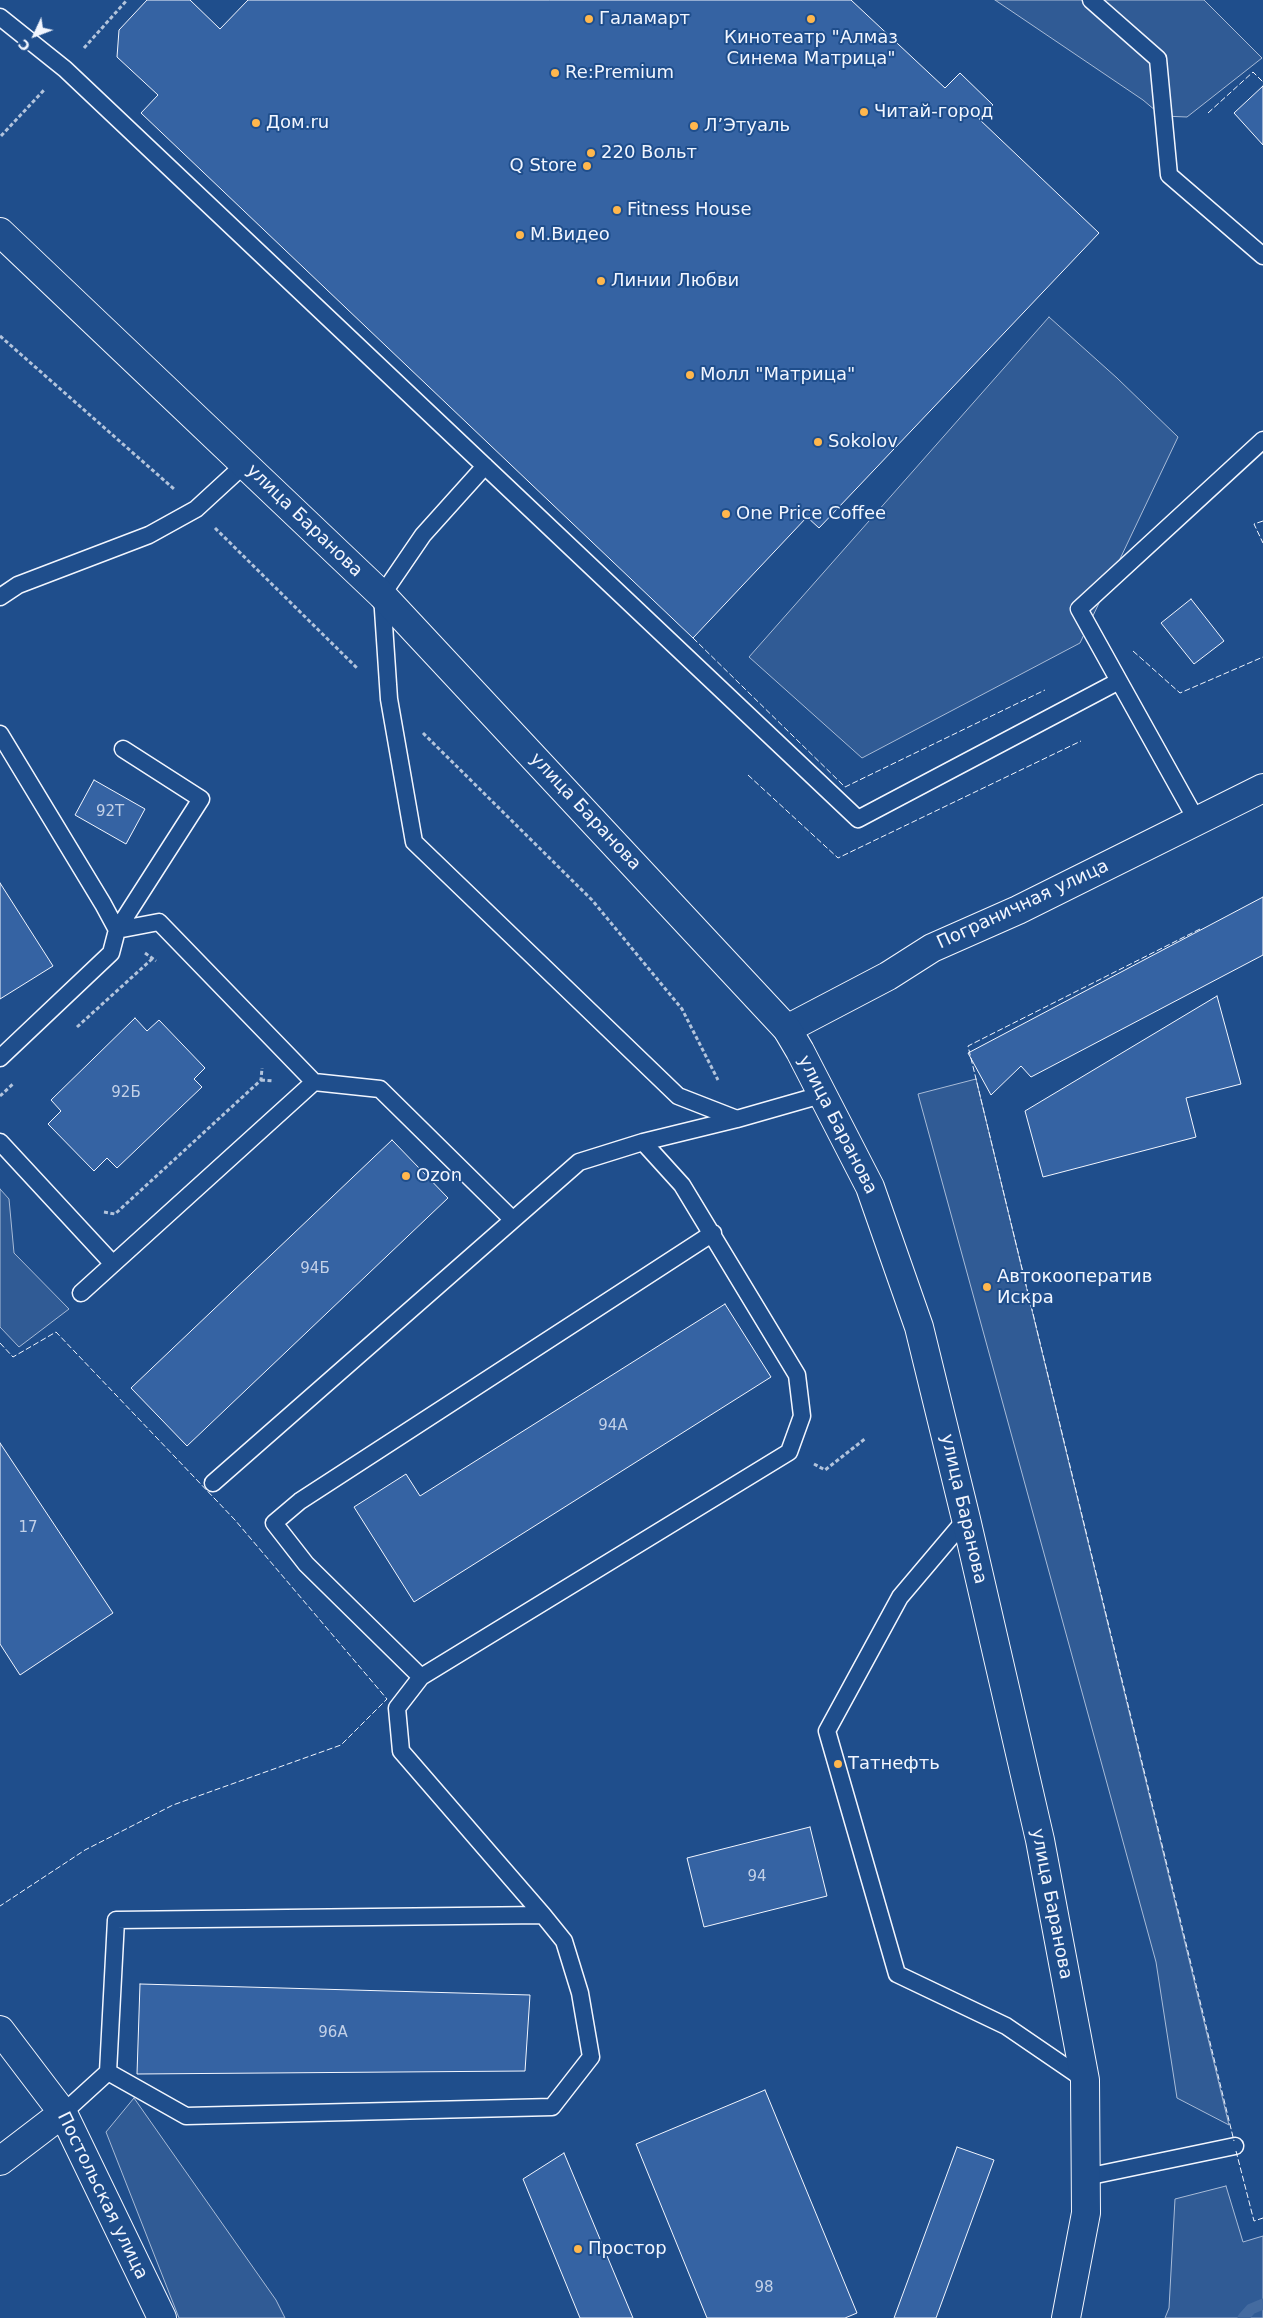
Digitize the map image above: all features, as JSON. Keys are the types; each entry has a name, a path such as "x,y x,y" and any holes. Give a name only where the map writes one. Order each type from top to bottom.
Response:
{"main road":[{"name":"улица Баранова","path":"0,232 382,595 787,1030 800,1051 870,1187 919,1327 966,1519 1040,1840 1085,2080 1086,2213 1066,2318"},
{"name":"Пограничная улица","path":"787,1030 888,976 932,948 1018,910 1263,788"},
{"name":"Постольская улица","path":"0,2030 63,2113 162,2318"},
{"path":"0,2161 63,2113"}],"lane":[{"path":"1091,0 1158,59 1169,175 1263,256"},
{"path":"0,17 65,69 858,819 1119,681"},
{"path":"1197,821 1079,609 1263,440"},
{"path":"0,597 18,585 149,535 189,514 245,464"},
{"path":"485,466 423,535 382,595 389,699 414,842 678,1096 737,1119"},
{"path":"0,734 104,904 117,930"},
{"path":"0,1058 111,952 117,930 201,799 123,749"},
{"path":"117,930 159,922 314,1082 380,1089 513,1220"},
{"path":"80,1293 314,1082"},
{"path":"213,1483 579,1162 643,1142 737,1119 821,1095"},
{"path":"0,1142 113,1264"},
{"path":"108,2072 186,2116 552,2106 591,2057 580,1993 564,1941 401,1751 397,1708 421,1677 789,1452 802,1416 797,1375 713,1233 682,1185 643,1142"},
{"path":"421,1677 306,1564 274,1524 300,1500 713,1233"},
{"path":"966,1519 900,1597 827,1731 897,1974 1006,2026 1085,2080"},
{"path":"63,2113 108,2072 116,1920 543,1915"},
{"path":"1086,2177 1235,2146"}],"path":[{"path":"1,136 127,0"},
{"path":"152,959 161,963"},
{"path":"97,1211 115,1214 261,1080 262,1061"},
{"path":"789,1452 825,1470 866,1438"}],"shaded area":[{"path":"995,0 1204,0 1262,58 1187,117 1162,116 1143,100"},
{"path":"1049,317 1117,378 1178,437 1080,643 862,758 749,657"},
{"path":"976,1079 1229,2125 1177,2098 1156,1962 918,1094"},
{"path":"0,1189 9,1199 14,1253 69,1309 19,1347 0,1327"},
{"path":"134,2098 276,2300 285,2318 179,2318 106,2132"},
{"path":"1226,2186 1243,2242 1263,2236 1263,2318 1165,2318 1169,2308 1175,2199"}],"building":[{"name":"Молл \"Матрица\"","path":"147,0 190,0 220,29 248,0 851,0 945,88 960,73 993,105 979,119 1099,233 819,528 807,517 693,638 141,113 158,95 117,57 119,30"},
{"path":"1263,86 1263,145 1234,113"},
{"path":"1191,599 1224,641 1194,664 1161,623"},
{"path":"94,780 145,809 126,844 75,815"},
{"path":"0,883 53,966 0,999"},
{"path":"1263,897 1263,955 1031,1077 1021,1066 991,1095 968,1053"},
{"path":"1217,996 1241,1084 1186,1098 1196,1137 1043,1177 1025,1111"},
{"path":"135,1018 147,1031 159,1020 205,1068 194,1079 202,1087 117,1168 107,1158 94,1171 48,1124 61,1111 51,1100"},
{"path":"392,1140 448,1198 187,1446 131,1388"},
{"path":"725,1304 771,1377 414,1602 354,1507 406,1474 420,1496"},
{"path":"0,1443 113,1613 20,1675 0,1644"},
{"path":"810,1827 827,1896 704,1927 687,1858"},
{"path":"140,1984 530,1995 525,2071 137,2074"},
{"path":"765,2090 857,2313 845,2318 707,2318 636,2144"},
{"path":"957,2147 994,2160 936,2318 894,2318"},
{"name":"Простор","path":"564,2153 633,2318 580,2318 523,2179"}],"waterway":[{"path":"1243,2318 1251,2309 1263,2304"}],"fence":[{"path":"1208,113 1253,72 1263,82"},
{"path":"1263,521 1254,524 1263,543"},
{"path":"693,638 845,787 1045,690"},
{"path":"1133,651 1180,693 1263,657"},
{"path":"748,775 838,858 1081,741"},
{"path":"1200,929 968,1046 1234,2141"},
{"path":"0,1343 13,1357 56,1332 235,1520 387,1699 341,1745 173,1805 85,1850 0,1906"},
{"path":"1236,2151 1254,2221 1263,2218"}],"place":[{"name":"Галамарт","path":"589,19"},
{"name":"Кинотеатр \"Алмаз Синема Матрица\"","path":"811,19"},
{"name":"Re:Premium","path":"555,73"},
{"name":"Читай-город","path":"864,112"},
{"name":"Дом.ru","path":"256,123"},
{"name":"Л’Этуаль","path":"694,126"},
{"name":"220 Вольт","path":"591,153"},
{"name":"Q Store","path":"587,166"},
{"name":"Fitness House","path":"617,210"},
{"name":"М.Видео","path":"520,235"},
{"name":"Линии Любви","path":"601,281"},
{"name":"Молл \"Матрица\"","path":"690,375"},
{"name":"Sokolov","path":"818,442"},
{"name":"One Price Coffee","path":"726,514"},
{"name":"Ozon","path":"406,1176"},
{"name":"Автокооператив Искра","path":"987,1287"},
{"name":"Татнефть","path":"838,1764"},
{"name":"Простор","path":"578,2249"}]}
